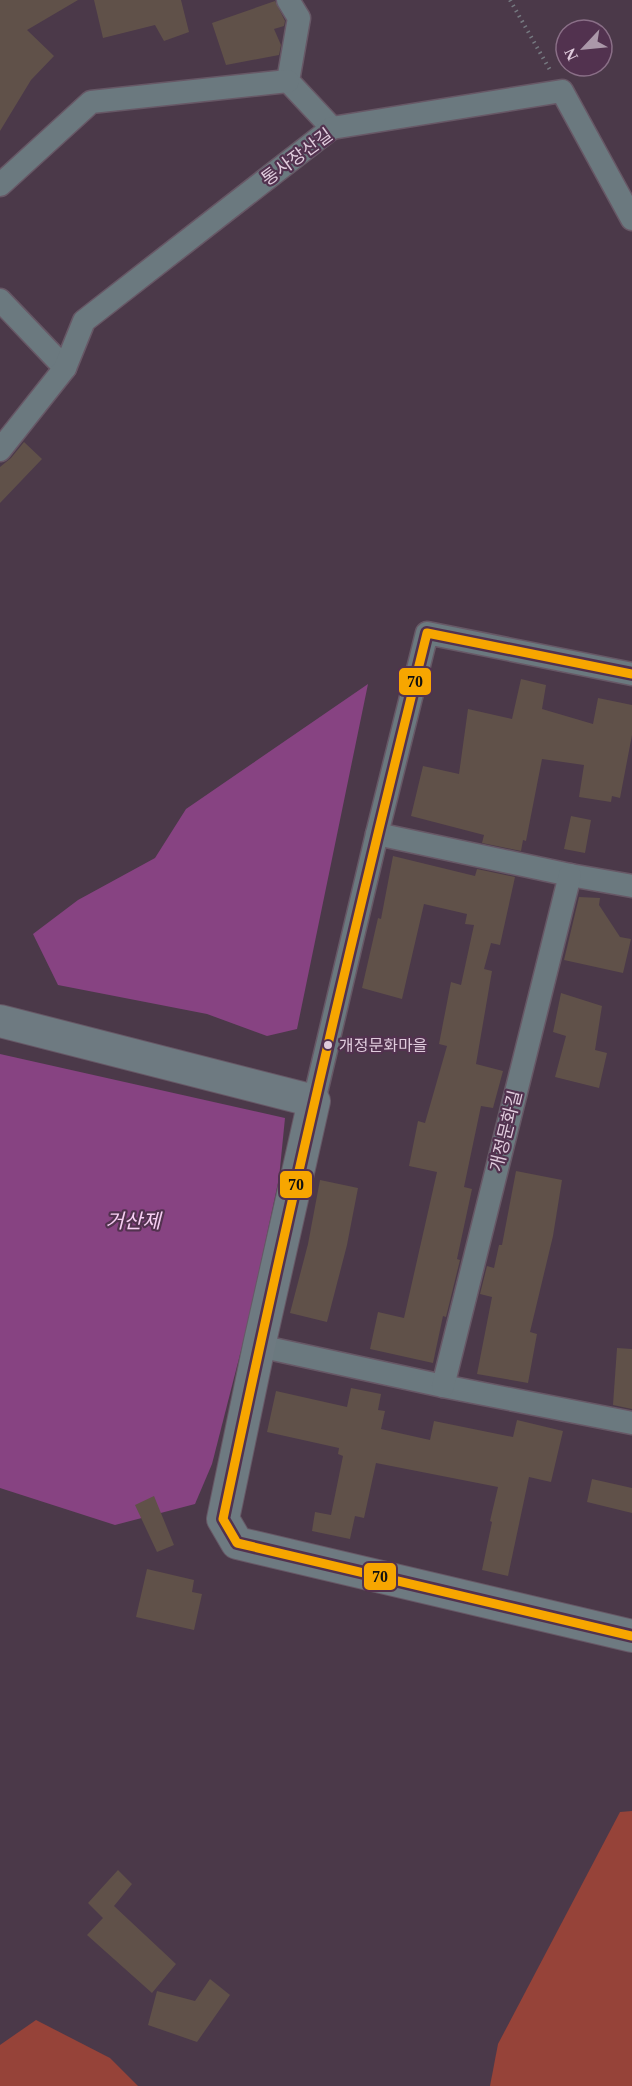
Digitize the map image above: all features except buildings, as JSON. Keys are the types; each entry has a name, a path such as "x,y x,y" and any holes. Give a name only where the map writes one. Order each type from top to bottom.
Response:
{"street":[{"path":"288,0 299,18 288,81"},
{"path":"288,81 332,128"},
{"path":"0,185 92,102 288,81"},
{"path":"562,91 632,219"},
{"name":"통사장산길","path":"0,450 65,368 84,321 332,128 562,91"},
{"path":"0,300 65,368"},
{"path":"632,674 427,633 314,1101 223,1519 237,1543 632,1636"},
{"path":"377,834 632,886"},
{"name":"개정문화길","path":"443,1386 570,875"},
{"path":"0,1021 314,1101"},
{"path":"259,1346 443,1386 632,1423"}],"path":[{"path":"510,0 562,91"}],"shaded area":[{"path":"632,1811 632,2086 490,2086 498,2044 620,1812"},
{"path":"36,2020 110,2058 138,2086 0,2086 0,2045"}],"water":[{"path":"368,684 297,1029 267,1036 207,1014 58,985 33,934 78,900 155,858 186,809"},
{"name":"거산제","path":"0,1054 285,1118 279,1178 248,1323 212,1464 195,1504 115,1525 0,1488"}],"transit line":[{"name":"70","path":"632,674 427,633 321,1075 223,1519 237,1543 632,1636"}],"place":[{"name":"개정문화마을","path":"328,1045"}]}
